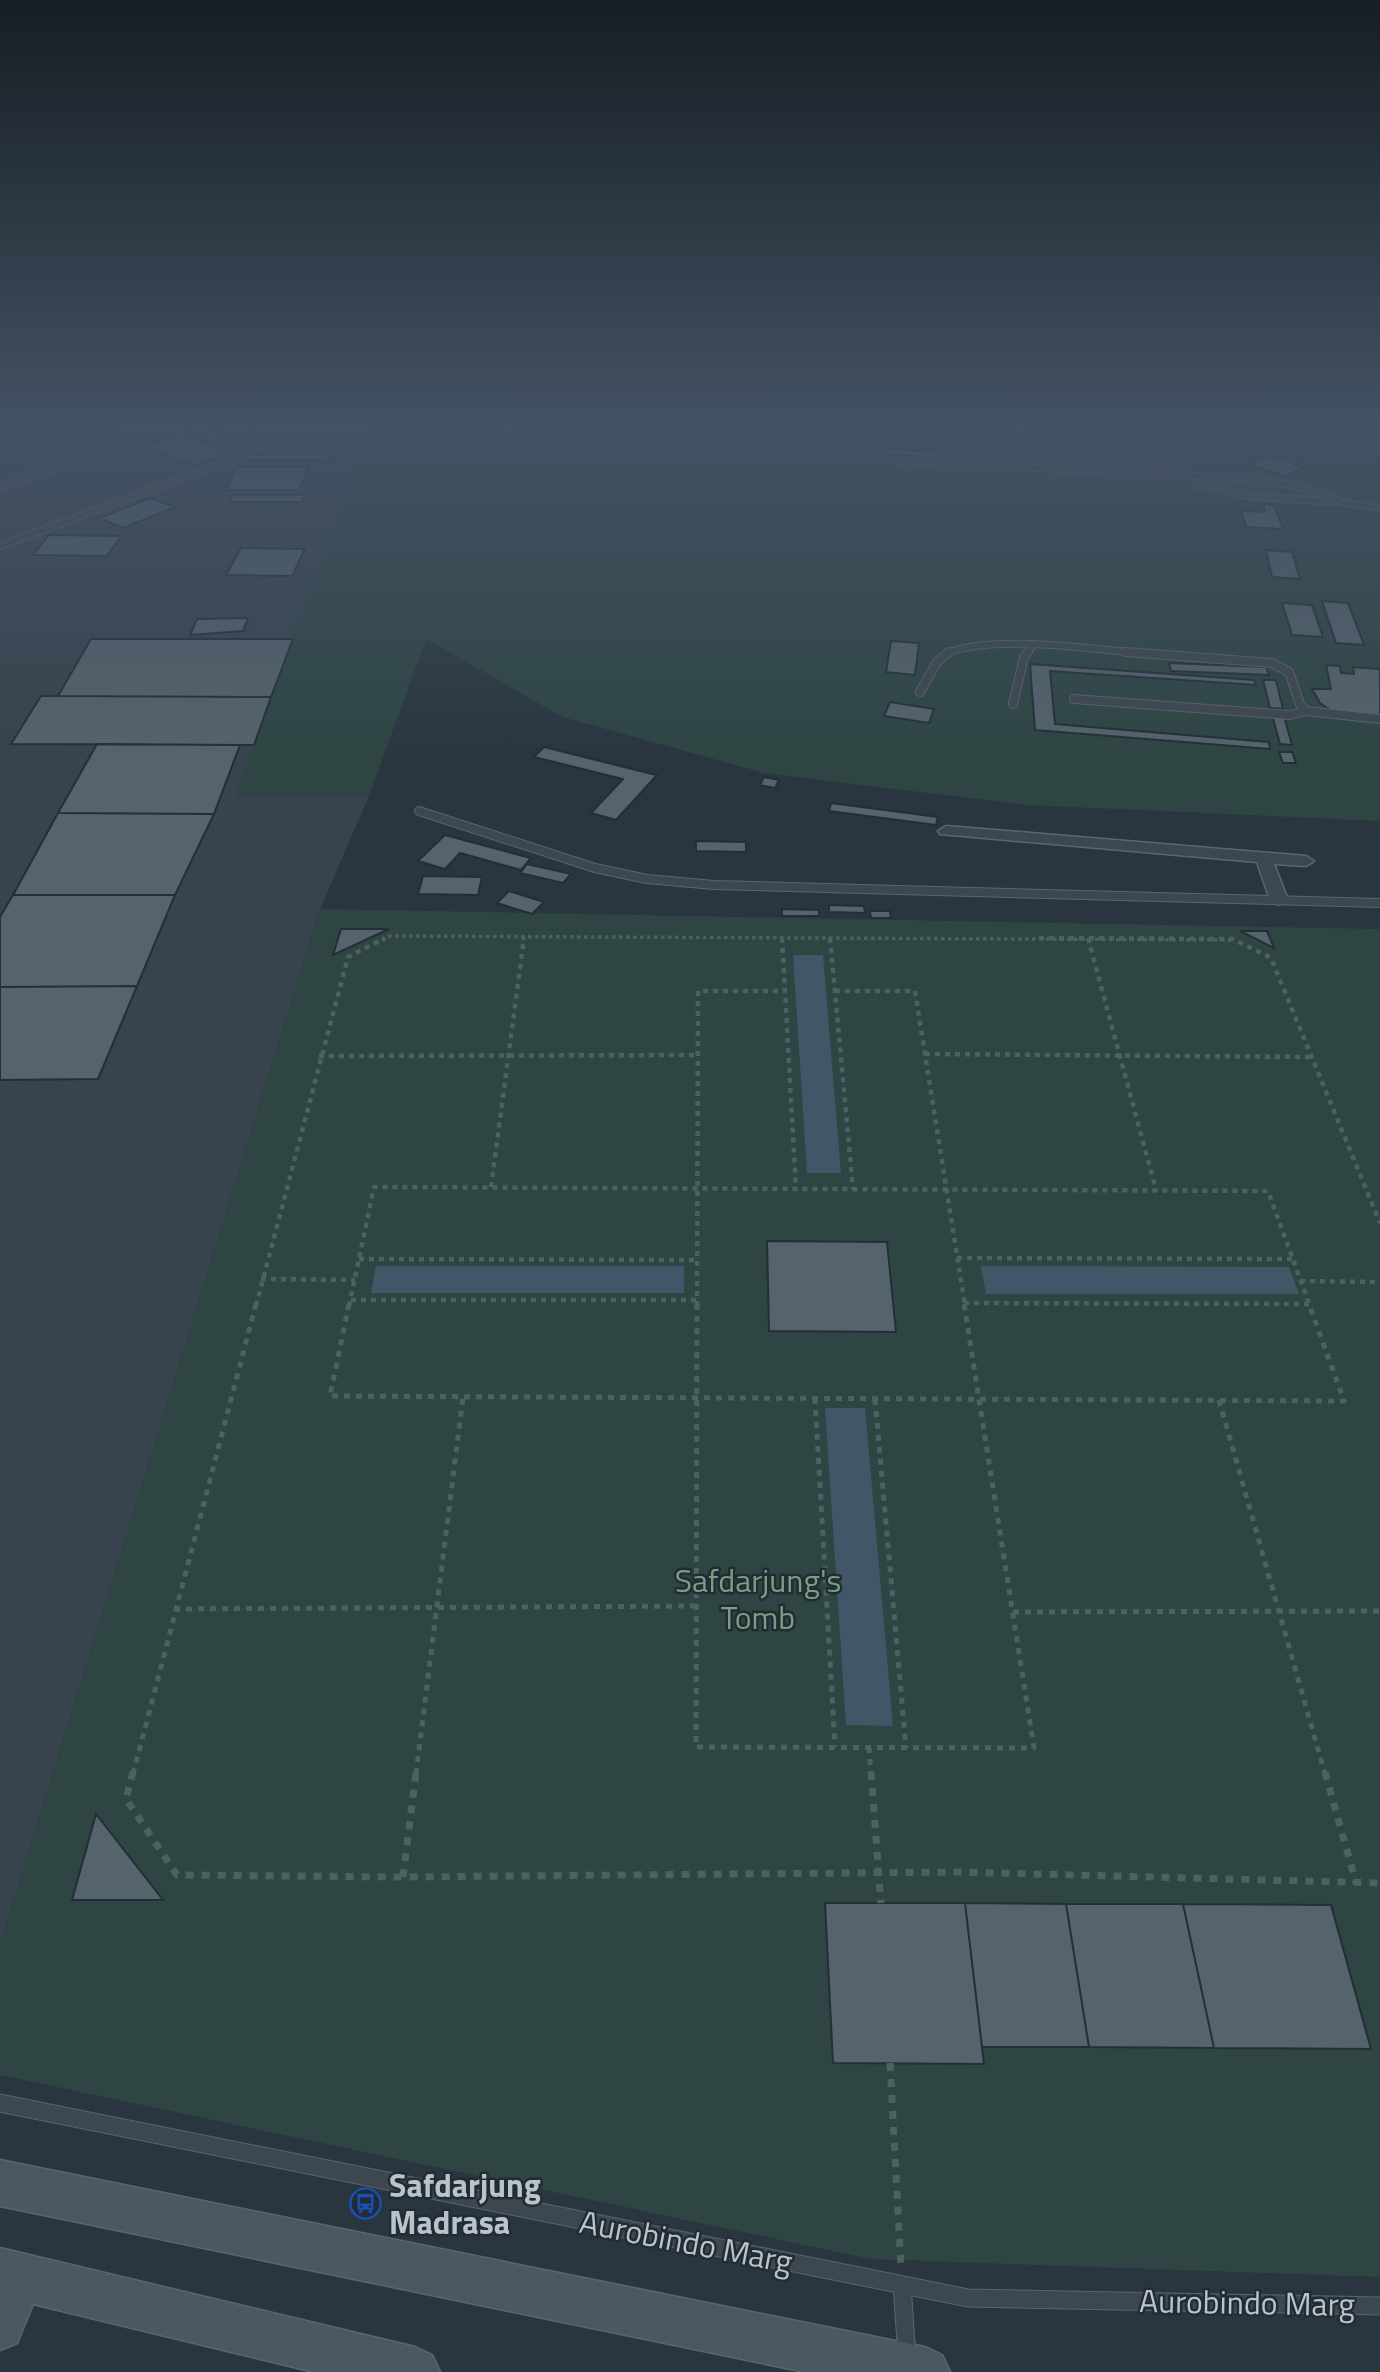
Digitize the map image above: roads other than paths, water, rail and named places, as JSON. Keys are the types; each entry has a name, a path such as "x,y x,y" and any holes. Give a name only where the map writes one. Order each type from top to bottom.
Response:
{"main road":[{"path":"0,2183 916,2371"},
{"path":"0,2326 10,2274 415,2372"}],"street":[{"path":"946,831 1306,861"},
{"path":"1264,858 1279,900"}],"lane":[{"path":"920,692 941,656 984,645 1032,645 1272,663 1289,672 1300,704 1306,711"},
{"path":"1013,704 1024,657 1032,645"},
{"path":"1074,699 1289,715 1306,711 1380,719"},
{"path":"419,811 595,868 647,879 728,885 1380,903"},
{"name":"Aurobindo Marg","path":"0,2103 968,2298 1380,2306"},
{"path":"902,2285 916,2371"}],"water":[{"path":"793,955 823,955 841,1173 807,1173"},
{"path":"376,1266 684,1266 684,1293 371,1293"},
{"path":"981,1266 1289,1267 1299,1294 986,1294"},
{"path":"825,1408 865,1408 893,1726 846,1725"}],"place":[{"name":"Safdarjung Madrasa","path":"366,2204"}],"park label":[{"name":"Safdarjung's Tomb","path":"758,1600"}]}
